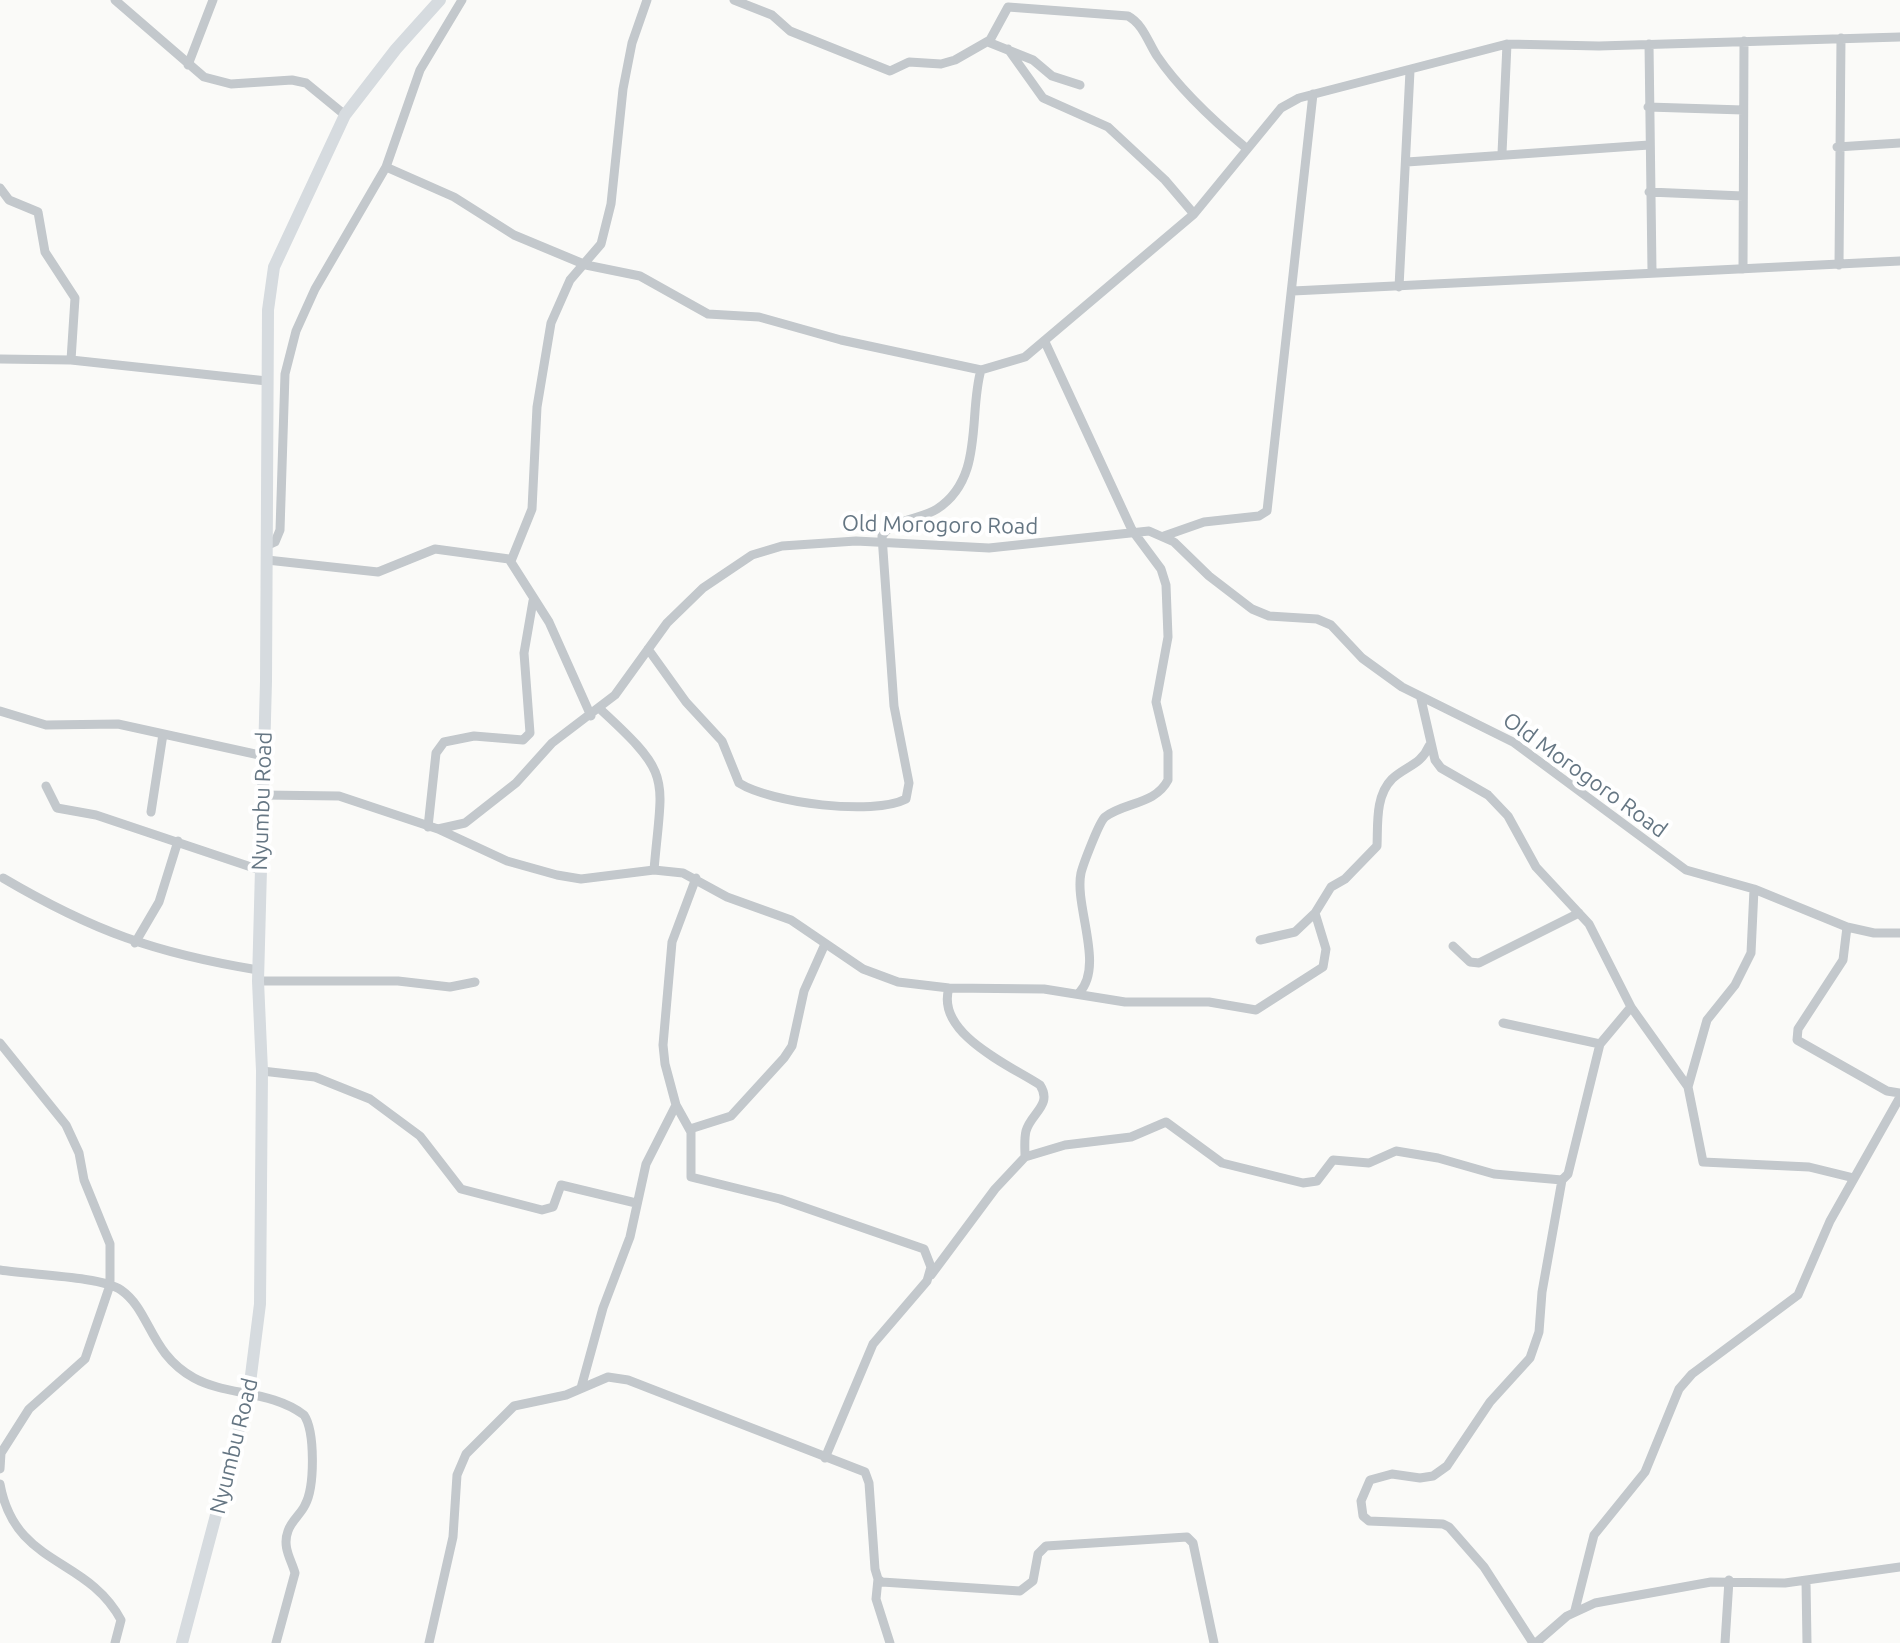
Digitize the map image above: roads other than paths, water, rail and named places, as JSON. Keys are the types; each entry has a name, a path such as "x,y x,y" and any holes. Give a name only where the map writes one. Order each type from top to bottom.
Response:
{"street":[{"path":"115,0 157,33 188,65 218,83 306,83 345,115"},
{"path":"188,65 213,0"},
{"name":"Nyumbu Road","path":"182,1643 249,1391 260,1304 262,1071 258,975 264,756 268,310 274,267 345,115 396,49 440,0"},
{"path":"462,0 420,70 386,167 315,289 296,331 285,374 280,530 266,553 365,572 395,567 435,549 511,561"},
{"path":"734,0 772,15 790,31 890,71 909,62 941,64 955,60 988,42 1002,13 1015,6 1068,14 1128,16 1137,20 1158,58 1217,124 1246,148"},
{"path":"591,716 549,622 533,601 527,582 517,573 511,561 532,509 537,407 551,323 570,280 601,244 611,204 623,89 644,2"},
{"path":"386,167 454,197 514,235 586,265 640,276 708,314 759,317 841,340 981,370 1025,357 1045,342 1194,214 1281,108 1313,94 1507,44 1649,44 1900,37"},
{"path":"1839,265 1837,147 1841,38"},
{"path":"1743,269 1744,41"},
{"path":"988,42 1033,60 1052,76 1080,85"},
{"path":"1502,153 1507,44"},
{"path":"1649,44 1652,271"},
{"path":"1008,49 1043,98 1108,127 1165,180 1194,214"},
{"path":"1399,287 1410,71"},
{"path":"1164,536 1182,527 1259,516 1267,511 1313,94"},
{"path":"1648,107 1743,110"},
{"path":"1837,147 1900,143"},
{"path":"1407,162 1649,145"},
{"path":"0,188 5,200 38,212 45,252 73,291 75,313 71,360"},
{"path":"1649,192 1743,196"},
{"path":"1293,291 1900,261"},
{"path":"1045,342 1132,530 1155,559 1166,585 1168,637 1156,702 1168,752 1168,780 1156,793 1105,817 1098,830 1080,879 1088,963 1085,987 1079,993"},
{"path":"0,359 71,360 194,370 267,381"},
{"path":"648,649 686,702 722,741 739,783 779,798 876,808 906,799 909,783 894,706 881,542 886,529 936,510 959,485 974,445 981,370"},
{"name":"Old Morogoro Road","path":"433,828 465,823 481,813 516,783 538,755 615,695 667,623 703,588 752,555 807,542 881,542 989,548 1039,545 1132,530 1164,536 1252,609 1269,616 1317,619 1331,625 1362,658 1421,699 1487,726 1513,742 1686,870 1754,889 1847,927 1874,933 1900,933"},
{"path":"433,828 436,753 444,742 474,736 523,740 530,733 524,653 533,601"},
{"path":"1421,699 1429,746 1441,768 1488,795 1508,816 1536,867 1579,913 1605,949 1631,1007 1688,1087 1703,1162 1809,1167 1854,1178"},
{"path":"600,709 634,740 659,775 662,793 654,870"},
{"path":"0,711 46,725 118,724 264,756"},
{"path":"151,812 163,734"},
{"path":"1260,940 1295,932 1315,913 1331,887 1345,879 1377,846 1379,805 1386,787 1425,756 1429,746"},
{"path":"46,786 57,808 96,815 260,870"},
{"path":"263,795 339,796 433,828 507,861 557,875 581,879 654,870 696,878 727,897 791,920 874,973 898,982 949,988 1024,988 1079,993 1107,1000 1209,1002 1256,1010 1323,967 1326,949 1315,913"},
{"path":"135,943 159,902 178,841"},
{"path":"3,878 52,907 135,943 258,975 398,981 450,987 475,982"},
{"path":"696,878 675,931 666,983 665,1064 676,1105 690,1129 690,1173 694,1179 780,1199 946,1256"},
{"path":"1688,1087 1707,1020 1735,985 1751,953 1754,889"},
{"path":"1453,946 1470,962 1479,963 1579,913"},
{"path":"1575,1610 1594,1535 1645,1472 1679,1389 1692,1374 1798,1295 1830,1221 1900,1095 1887,1091 1797,1040 1798,1029 1843,960 1847,927"},
{"path":"690,1129 731,1116 784,1058 792,1046 804,991 825,944"},
{"path":"949,988 945,1002 949,1016 977,1044 1040,1085 1045,1093 1044,1102 1026,1130 1025,1157"},
{"path":"1631,1007 1600,1044 1568,1174 1562,1180 1542,1292 1539,1332 1530,1358 1490,1402 1447,1466 1433,1476 1382,1475 1370,1480 1361,1501 1363,1516 1369,1521 1443,1524 1449,1527 1478,1558 1534,1643 1575,1610 1595,1603 1729,1580 1760,1584 1806,1581 1900,1567"},
{"path":"1503,1023 1600,1044"},
{"path":"0,1043 66,1125 79,1153 84,1180 98,1207 110,1244 110,1285 85,1359 29,1409 1,1453 0,1469"},
{"path":"262,1071 315,1077 370,1099 420,1136 461,1189 542,1210 553,1207 561,1185 636,1203"},
{"path":"581,1388 603,1308 630,1237 636,1203 655,1142 676,1105"},
{"path":"825,1458 873,1344 946,1256 995,1189 1025,1157 1065,1145 1131,1137 1166,1122 1222,1163 1303,1183 1317,1181 1333,1160 1369,1163 1392,1151 1438,1158 1494,1174 1562,1180"},
{"path":"924,1249 931,1275"},
{"path":"0,1270 110,1285 130,1297 157,1346 177,1368 199,1381 249,1391 296,1409 310,1423 312,1473 308,1499 287,1531 288,1559 295,1573 276,1643"},
{"path":"429,1643 453,1537 457,1475 466,1454 485,1431 514,1406 566,1395 608,1377 628,1380 865,1472 869,1483 878,1579 876,1599 890,1643"},
{"path":"0,1484 10,1520 30,1545 87,1581 117,1613 121,1620 115,1643"},
{"path":"878,1579 893,1584 966,1585 1020,1591 1033,1581 1038,1554 1046,1546 1187,1537 1193,1543 1214,1643"},
{"path":"1725,1643 1729,1580"},
{"path":"1806,1581 1807,1643"}]}
